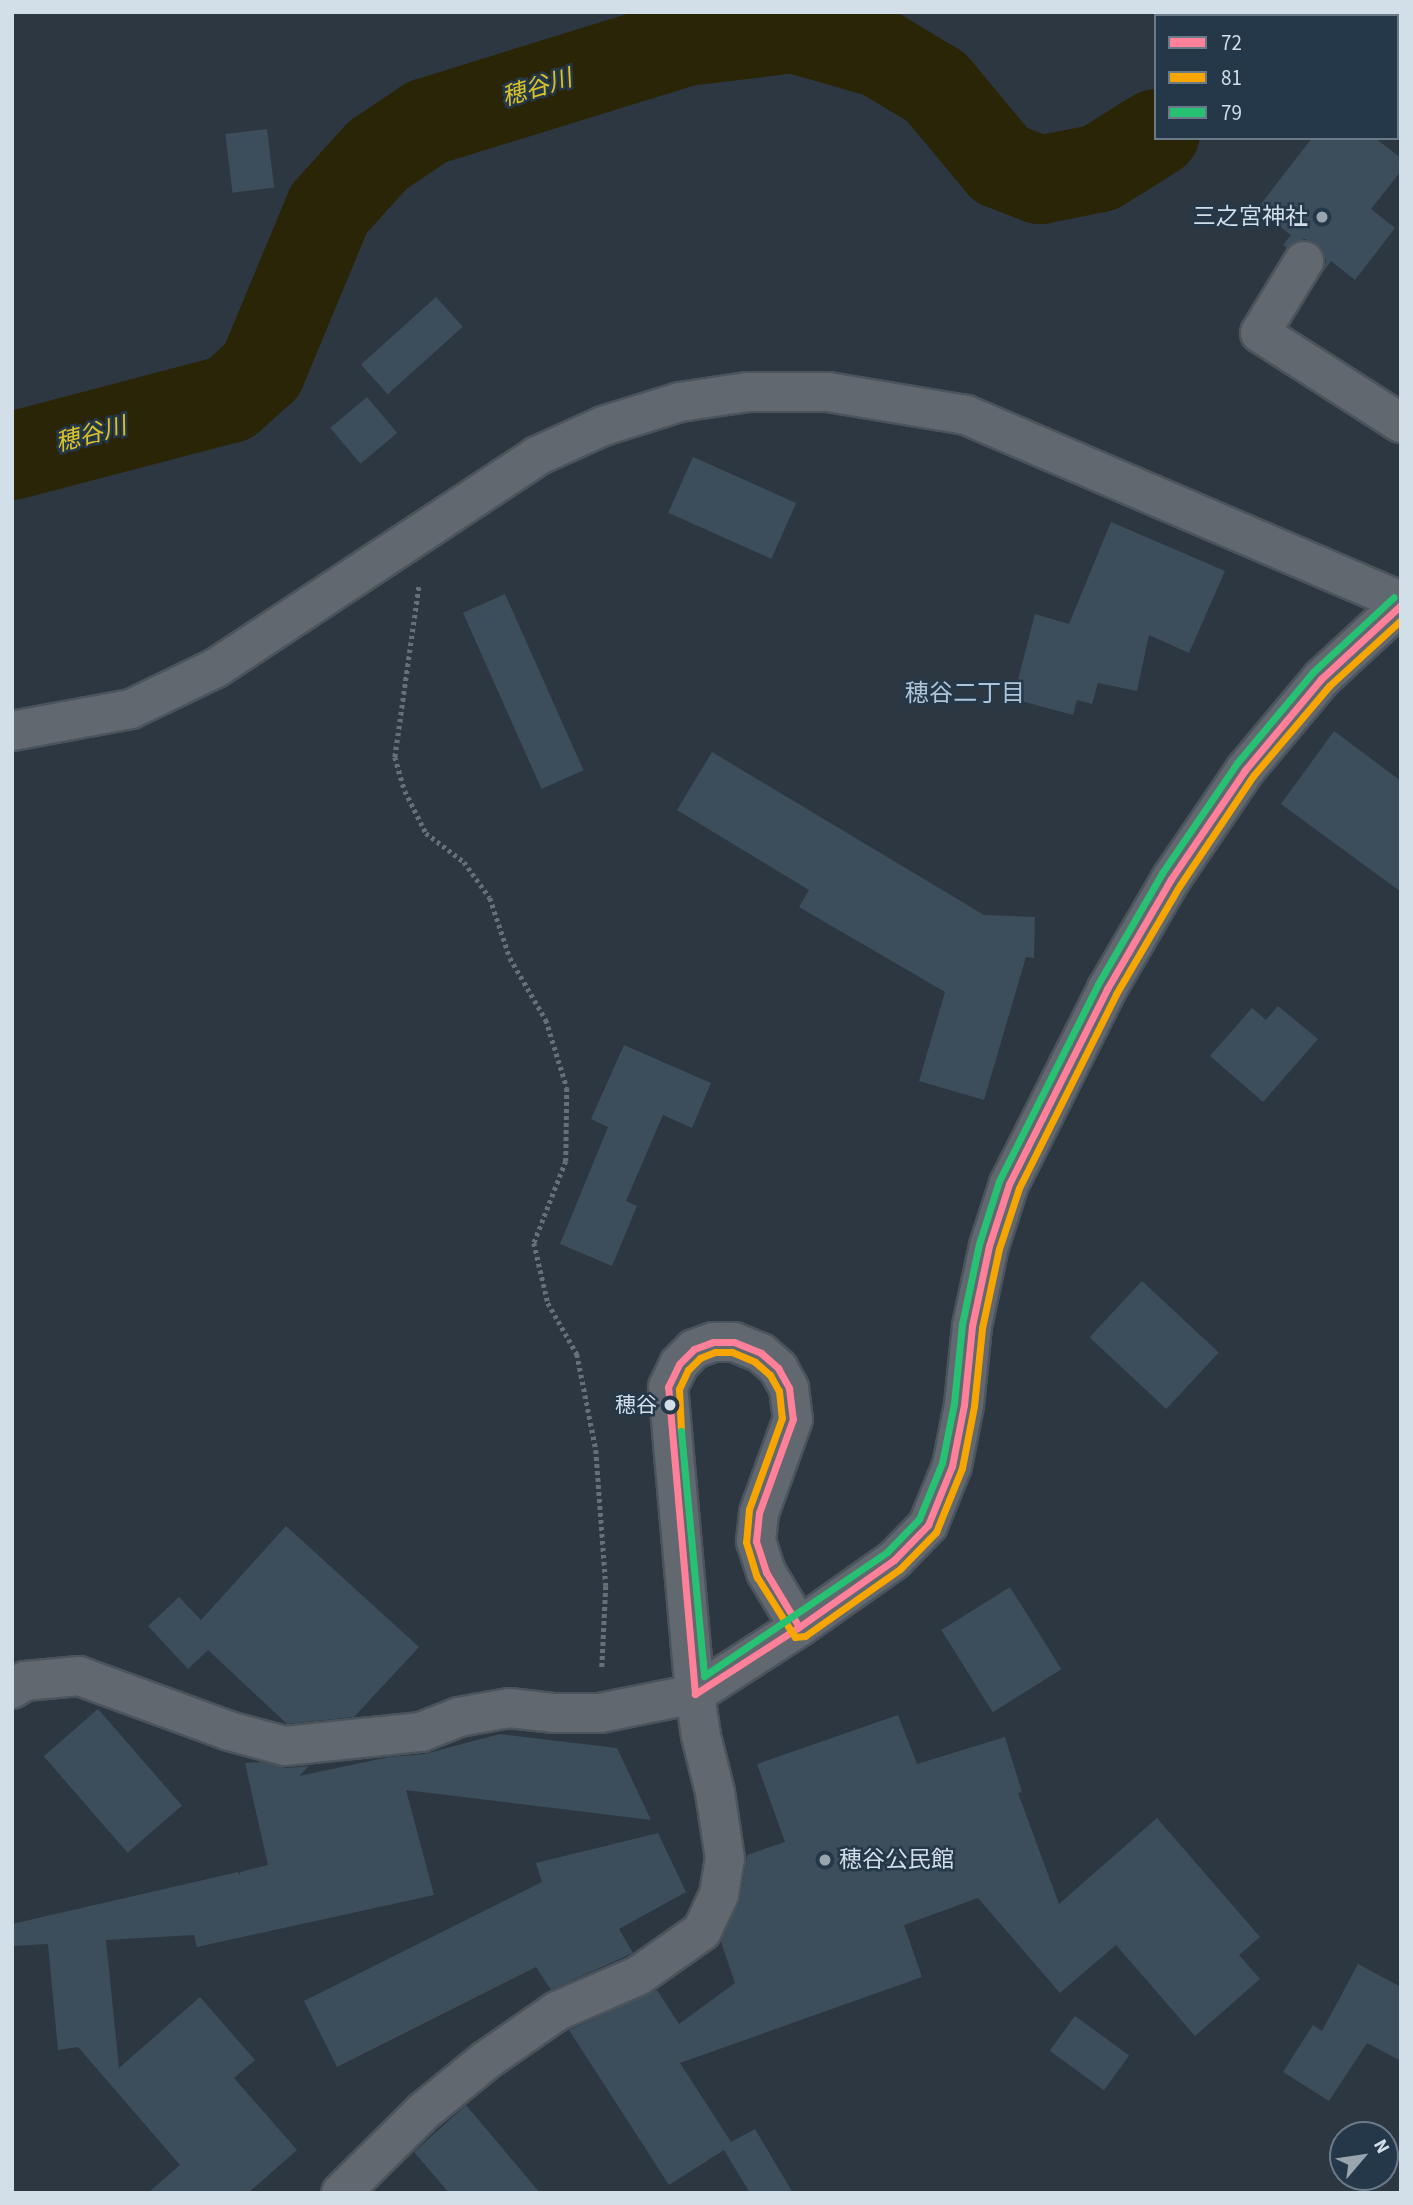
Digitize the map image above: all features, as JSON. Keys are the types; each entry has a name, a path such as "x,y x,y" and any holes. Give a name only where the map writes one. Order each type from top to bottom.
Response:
{"street":[{"path":"1304,261 1260,333 1401,423"},
{"path":"12,731 131,709 216,668 537,456 603,426 680,402 748,391 828,392 966,415 1401,603 1321,680 1245,770 1171,879 1107,989 1009,1184 989,1246 975,1312 964,1405 951,1466 928,1525 894,1560 799,1627 695,1694 600,1713 553,1713 509,1708 459,1717 421,1732 285,1746 229,1731 79,1676 25,1681 12,1689"},
{"path":"341,2193 424,2111 485,2061 557,2011 638,1976 702,1931 719,1895 724,1859 715,1792 701,1736 695,1694 668,1387 694,1349 713,1342 734,1342 761,1353 778,1368 789,1388 793,1419 759,1513 756,1541 766,1572 799,1627"}],"path":[{"path":"425,531 395,757 405,791 426,832 464,862 490,898 510,958 546,1020 567,1088 566,1161 534,1243 548,1303 577,1353 596,1450 606,1586 600,1713"}],"building":[{"path":"267,129 274,188 233,193 225,134"},
{"path":"1310,140 1378,140 1401,158 1401,171 1371,209 1395,228 1355,280 1331,261 1323,272 1326,261 1323,251 1315,242 1304,239 1287,248 1283,245 1291,235 1257,209"},
{"path":"436,297 463,327 388,394 361,365"},
{"path":"367,397 397,433 360,464 330,428"},
{"path":"693,457 796,503 771,559 668,513"},
{"path":"1111,522 1225,571 1189,653 1149,635 1137,691 1098,683 1092,704 1077,700 1073,715 1013,699 1035,614 1069,624"},
{"path":"505,594 584,770 541,789 463,613"},
{"path":"1334,731 1401,781 1401,892 1281,804"},
{"path":"712,752 984,915 1035,917 1034,958 1026,957 984,1100 919,1081 945,992 799,907 809,890 677,810"},
{"path":"1278,1006 1318,1039 1263,1102 1210,1056 1252,1008 1266,1020"},
{"path":"624,1045 711,1083 692,1128 663,1115 626,1201 637,1206 612,1266 560,1244 608,1127 591,1119"},
{"path":"1142,1281 1219,1353 1166,1409 1089,1337"},
{"path":"286,1526 419,1647 354,1717 287,1724 208,1650 188,1669 148,1626 179,1597 201,1620"},
{"path":"1010,1587 1061,1669 993,1712 941,1630"},
{"path":"98,1709 182,1806 128,1853 44,1756"},
{"path":"898,1715 917,1764 1005,1737 1022,1792 1018,1793 1059,1904 1157,1818 1260,1937 1239,1955 1260,1979 1195,2036 1116,1945 1060,1993 978,1898 904,1925 922,1977 680,2063 731,2142 755,2129 793,2193 750,2193 724,2150 669,2185 569,2030 657,1990 679,2024 735,1983 721,1942 740,1899 747,1855 785,1842 757,1764"},
{"path":"500,1734 617,1748 651,1820 406,1790 434,1895 197,1947 194,1935 106,1940 119,2068 200,1997 255,2060 234,2078 297,2150 248,2193 148,2193 180,2165 78,2047 58,2050 48,1944 13,1946 12,1924 238,1872 240,1875 240,1872 268,1865 245,1763 262,1762 287,1768 309,1766 299,1776 389,1757 424,1754"},
{"path":"658,1833 686,1892 619,1929 633,1953 551,1990 536,1967 337,2067 304,2001 542,1882 536,1863"},
{"path":"1358,1964 1401,1987 1401,2061 1367,2043 1329,2101 1283,2072 1313,2025 1322,2031"},
{"path":"1075,2016 1129,2055 1104,2090 1050,2051"},
{"path":"466,2105 540,2193 449,2193 414,2152"}],"waterway":[{"name":"穂谷川","path":"1350,14 1354,12"},
{"name":"穂谷川","path":"12,456 230,399 262,370 329,209 378,155 427,122 686,42 794,29 881,54 936,87 1001,165 1040,180 1100,168 1154,134"}],"transit line":[{"name":"79","path":"681,1431 704,1676 887,1552 919,1519 942,1463 954,1403 962,1324 979,1244 999,1181 1098,984 1162,873 1237,763 1313,672 1394,597"},
{"name":"72","path":"799,1627 894,1560 928,1525 952,1466 964,1405 972,1326 989,1246 1009,1184 1107,989 1171,879 1245,770 1321,679 1401,605"},
{"name":"81","path":"681,1431 679,1389 688,1370 700,1358 715,1352 732,1352 755,1362 770,1375 779,1391 782,1418 749,1509 746,1542 757,1577 795,1637 805,1636 900,1569 936,1532 962,1468 974,1406 982,1328 999,1249 1019,1188 1116,994 1180,885 1253,776 1329,686 1401,620"},
{"name":"72","path":"713,1342 734,1342 761,1353 778,1368 789,1388 793,1419 759,1513 756,1541 766,1572 799,1627 695,1694 668,1387 679,1364 694,1349 713,1342"}],"place":[{"name":"三之宮神社","path":"1322,217"},
{"name":"穂谷","path":"670,1405"},
{"name":"穂谷公民館","path":"825,1860"}],"district":[{"name":"穂谷二丁目","path":"965,694"}]}
